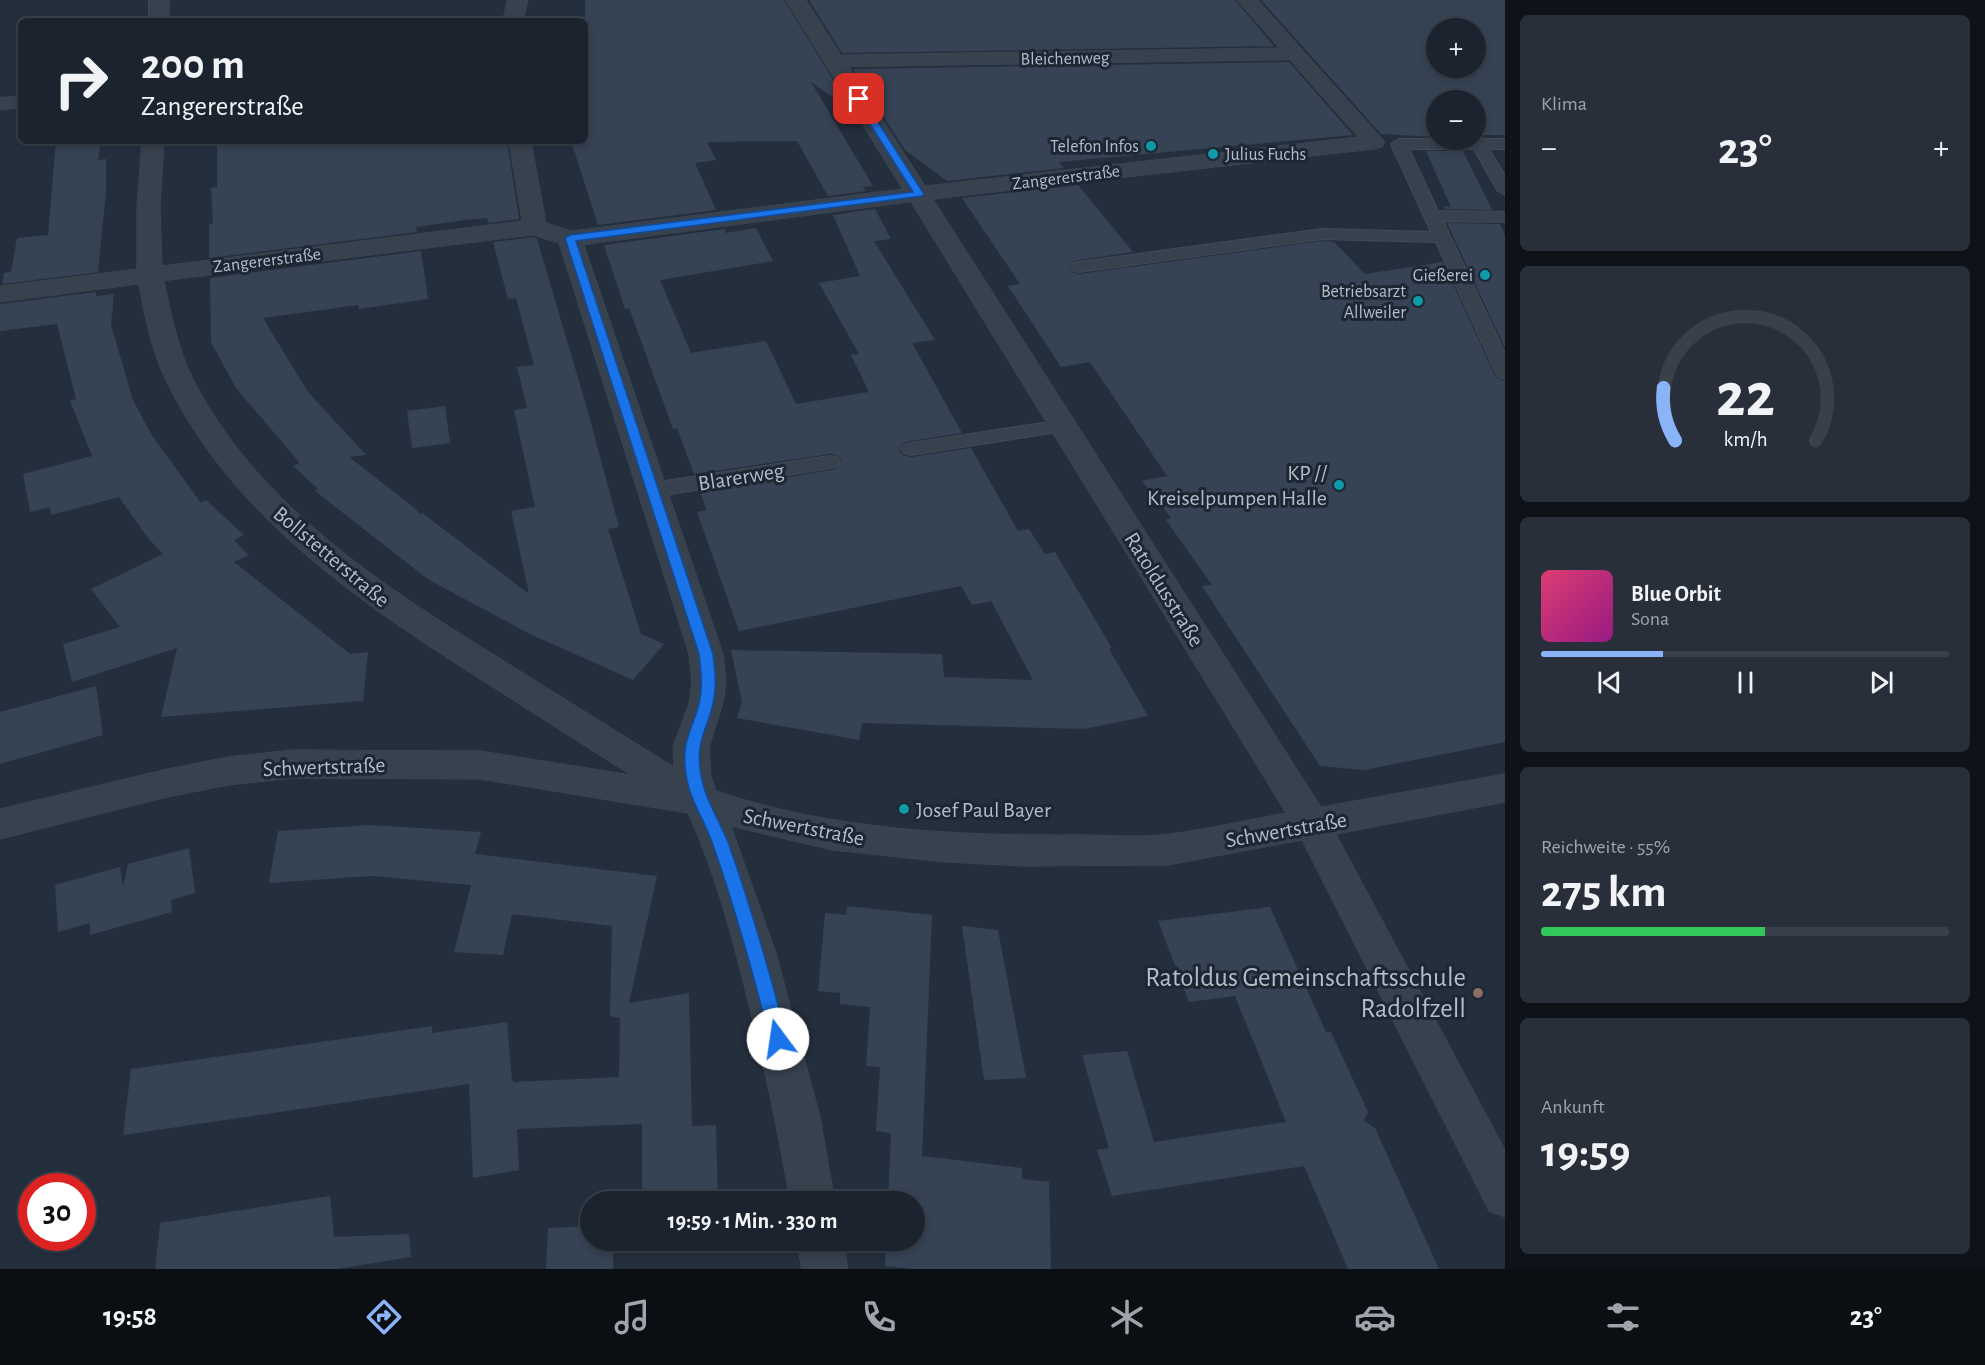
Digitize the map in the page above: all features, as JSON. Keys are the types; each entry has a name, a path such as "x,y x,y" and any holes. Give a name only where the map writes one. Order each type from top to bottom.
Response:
{"street":[{"path":"159,0 159,18"},
{"path":"514,18 518,0"},
{"name":"Ratoldusstraße","path":"796,0 1313,825 1505,1195"},
{"name":"Zangererstraße","path":"570,238 919,194 1374,142 1247,0"},
{"name":"Bleichenweg","path":"834,61 1295,54"},
{"path":"0,104 18,102"},
{"name":"Bollstetterstraße","path":"153,144 147,206 150,275 159,323 186,395 211,433 242,473 285,520 336,565 406,616 701,801"},
{"path":"521,144 535,227 570,238 706,654 709,682 706,703 691,747 693,776 701,801 719,840 756,952 798,1117 811,1191"},
{"name":"Zangererstraße","path":"0,294 535,227"},
{"name":"Schwertstraße","path":"0,824 163,784 228,771 293,764 480,765 701,801 745,816 832,835 929,846 1023,851 1168,850 1505,788"},
{"path":"822,1251 825,1269"}],"lane":[{"path":"1426,144 1399,144 1505,373"},
{"path":"1486,144 1505,144"},
{"path":"1482,150 1505,190"},
{"path":"1432,216 1505,217"},
{"path":"1079,267 1322,234 1441,237"},
{"path":"910,449 1063,426"},
{"name":"Blarerweg","path":"652,490 830,462"}],"building":[{"path":"585,0 784,0 852,111 811,82 873,186 863,187 866,191 828,196 797,141 707,142 716,160 695,163 716,210 598,225 572,144 588,144 588,18 585,18"},
{"path":"809,0 1235,0 1274,46 842,53"},
{"path":"1261,0 1505,0 1505,135 1486,135 1486,90 1426,90 1426,136 1381,134"},
{"path":"1289,62 1353,135 1059,162 1064,168 947,181 905,150 853,69"},
{"path":"56,144 101,144 98,160 106,159 106,191 98,272 2,284 4,273 11,272 17,238 48,235"},
{"path":"217,144 507,144 519,219 488,223 487,218 465,220 416,227 417,232 209,258 209,224 213,223 211,188 217,187"},
{"path":"1426,151 1463,151 1492,210 1445,209 1444,206 1451,207"},
{"name":"KP // Kreiselpumpen Halle","path":"1078,185 1133,252 1073,261 1068,267 1073,273 1322,241 1334,242 1365,274 1443,262 1496,378 1505,381 1505,742 1364,770 1320,766 1202,586 1212,585 1166,520 1171,518 1142,481 1167,476 1090,362 1061,367 1008,286 1020,284 962,198"},
{"path":"875,209 891,239 874,241 935,340 912,343 962,433 910,441 902,444 899,450 903,455 911,457 971,448 1018,531 1029,529 1045,554 1055,552 1112,648 1109,649 1148,716 1084,729 862,723 859,740 737,718 742,702 731,650 942,654 944,677 1033,680 991,601 972,605 961,586 739,631 697,512 707,510 700,492 837,469 842,461 837,455 830,454 694,474 677,428 673,429 629,308 625,309 604,245 724,229 726,233 756,228 773,261 660,280 691,353 766,341 796,404 869,392 851,355 859,354 819,283 860,276 833,215"},
{"name":"Gießerei","path":"1447,223 1500,224 1505,235 1505,348"},
{"path":"533,237 537,239 588,412 619,527 608,529 641,634 664,644 633,680 530,634 429,580 315,491 318,489 293,466 300,463 236,388 211,342 210,278 421,251 428,299 359,309 358,305 263,318 308,392 366,455 349,457 422,516 421,512 529,594 511,511 535,507 514,410 527,408 517,367 534,365 516,298 508,299 493,242"},
{"path":"96,292 96,296 114,294 111,325 133,400 151,434 201,503 206,500 244,535 234,540 249,555 234,562 350,654 368,652 363,701 161,717 177,648 72,682 63,644 120,627 91,589 163,554 148,538 119,497 51,515 50,507 30,512 23,474 92,456 70,401 76,399 57,324 0,331 0,304"},
{"path":"445,406 450,443 412,448 407,411"},
{"path":"96,686 103,735 0,764 0,712"},
{"path":"371,825 481,832 475,854 657,876 629,1003 689,993 692,1126 716,1125 718,1191 642,1191 642,1124 517,1129 519,1170 473,1178 469,1084 123,1135 131,1069 432,1026 432,1033 507,1022 514,1082 619,1077 620,1018 610,1016 612,926 512,914 503,955 454,952 471,885 371,876 269,883 278,831"},
{"path":"189,848 195,893 171,900 172,912 90,935 90,923 58,932 55,885 120,867 123,887 128,864"},
{"path":"847,906 932,915 922,1156 1022,1168 1022,1179 1049,1182 1051,1269 911,1269 885,1266 886,1251 925,1251 925,1191 888,1191 891,1133 876,1131 880,1067 866,1066 870,1007 840,1004 840,993 818,991 825,913 846,915"},
{"path":"1270,907 1326,1032 1331,1032 1368,1112 1364,1121 1375,1128 1439,1269 1348,1269 1304,1166 1112,1196 1097,1150 1109,1148 1082,1055 1127,1051 1154,1142 1286,1122 1235,996 1189,1002 1158,921"},
{"path":"962,926 998,930 1026,1078 984,1080"},
{"path":"330,1196 334,1237 409,1234 411,1257 337,1269 155,1269 160,1223"},
{"path":"580,1227 580,1251 614,1251 613,1269 546,1269 548,1228"}],"place":[{"name":"Telefon Infos","path":"1151,146"},
{"name":"Julius Fuchs","path":"1213,154"},
{"name":"Gießerei","path":"1485,275"},
{"name":"Betriebsarzt Allweiler","path":"1418,301"},
{"name":"KP // Kreiselpumpen Halle","path":"1339,485"},
{"name":"Josef Paul Bayer","path":"904,809"},
{"name":"Ratoldus Gemeinschaftsschule Radolfzell","path":"1478,993"}],"route":[{"path":"778,1039 756,952 719,840 701,801 693,776 691,747 706,703 709,682 706,654 570,238 919,194 859,99"}]}
